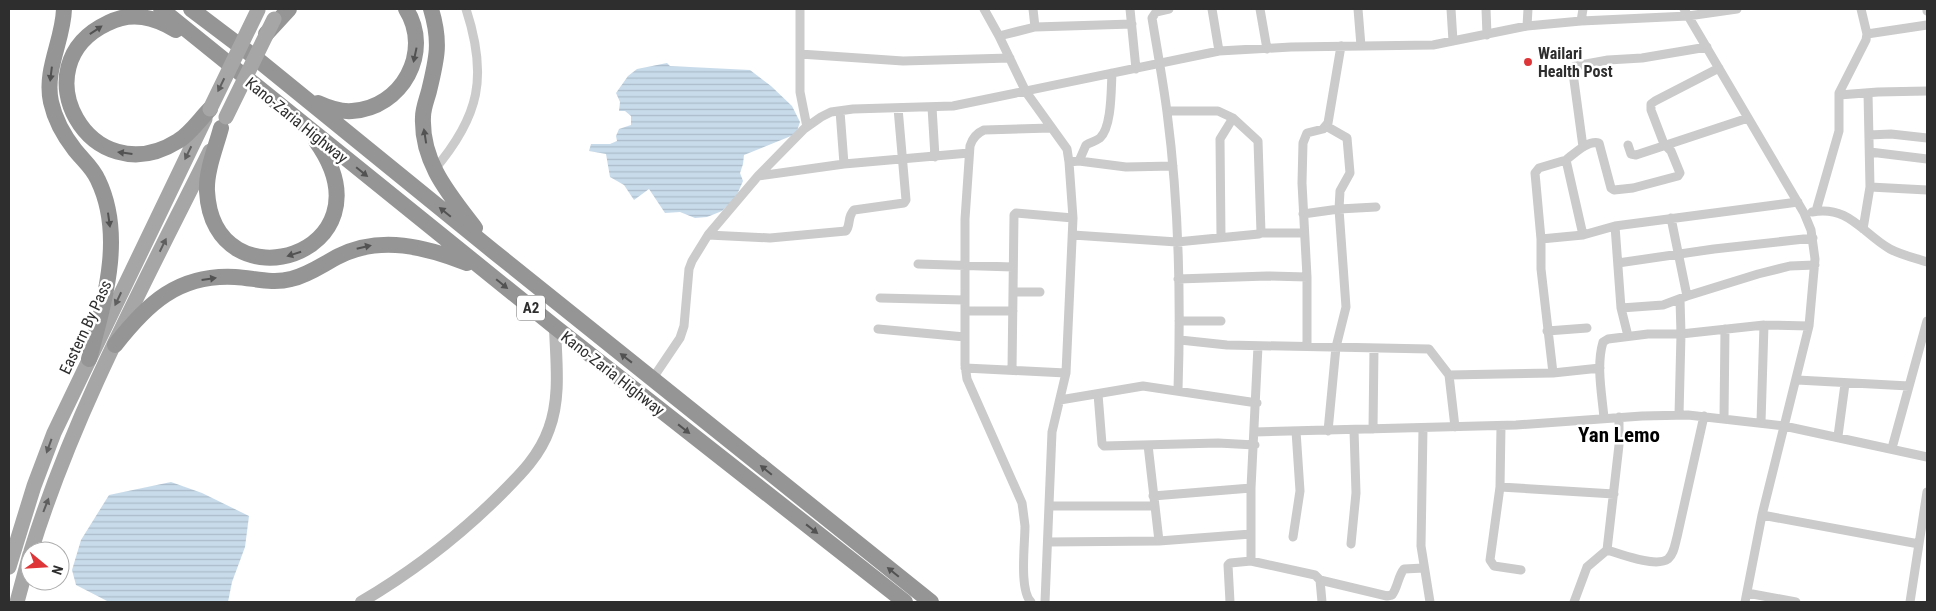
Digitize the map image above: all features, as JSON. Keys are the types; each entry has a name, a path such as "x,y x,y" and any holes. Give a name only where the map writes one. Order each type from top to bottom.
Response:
{"highway":[{"path":"64,9 50,74 51,102 65,136 98,179 107,208 111,236 107,281 89,359"},
{"name":"Kano-Zaria Highway","path":"161,9 483,269 905,602"},
{"name":"Kano-Zaria Highway","path":"191,9 302,96 931,602"},
{"path":"266,34 289,9"},
{"path":"302,96 333,110 350,111 380,104 397,91 410,73 417,53 416,33 406,9"},
{"path":"431,9 437,29 438,48 423,116 424,136 434,170 442,186 493,251"},
{"path":"206,46 165,23 149,17 119,18 102,26 81,43 73,57 68,72 67,87 69,102 80,126 98,143 118,153 150,152 179,141 210,109"},
{"path":"224,123 207,188 208,205 216,226 226,239 237,248 253,256 279,258 301,252 317,241 328,226 336,205 337,185 333,170 326,155 306,127"},
{"path":"115,345 136,318 171,290 199,280 228,277 274,281 290,280 314,270 347,252 376,244 395,244 442,253 483,269"}],"main road":[{"name":"Eastern By Pass","path":"9,567 34,486 54,433 258,9"},
{"name":"Eastern By Pass","path":"34,541 70,442 115,345 276,14"}],"street":[{"path":"434,170 456,144 468,123 476,93 478,56 474,33 466,9"},
{"path":"800,9 800,92 807,127"},
{"path":"984,9 1026,92 1067,149 1069,162 1073,235 1066,373 1052,432 1044,602"},
{"path":"1033,9 1035,27"},
{"path":"1130,9 1136,68"},
{"path":"1168,9 1156,12 1152,18 1167,111 1172,166 1177,242 1180,340 1178,390"},
{"path":"1212,9 1219,51"},
{"path":"1260,9 1267,49"},
{"path":"1358,9 1361,46"},
{"path":"1451,9 1453,41"},
{"path":"1486,9 1487,34"},
{"path":"1526,26 1528,9"},
{"path":"1581,21 1583,9"},
{"path":"653,378 680,338 684,326 689,268 708,235 758,176 807,127 821,117 840,111 953,106 1219,51 1341,46 1433,45 1526,26 1737,9"},
{"path":"1816,211 1839,131 1839,95 1846,78 1863,49 1867,34 1861,9"},
{"path":"1686,12 1798,202 1813,238 1815,265 1809,326 1762,515 1745,602"},
{"path":"999,36 1035,27 1132,24"},
{"path":"1867,34 1927,25"},
{"path":"1307,346 1303,143 1307,133 1323,129 1326,126 1341,46"},
{"path":"1583,147 1573,73 1575,66 1608,60 1642,58 1707,47"},
{"path":"800,54 903,61 1010,58"},
{"path":"1553,373 1541,269 1541,239 1535,173 1540,168 1566,160 1583,147 1595,142 1599,143 1611,188 1617,190 1633,188 1679,175 1680,173 1671,151 1664,144 1651,110 1651,104 1719,68"},
{"path":"1080,160 1086,145 1098,140 1106,128 1112,73"},
{"path":"1839,95 1927,90"},
{"path":"1863,228 1870,187 1868,93"},
{"path":"932,106 935,157"},
{"path":"708,235 770,238 846,231 849,226 849,217 854,210 905,202 898,108"},
{"path":"840,111 844,164"},
{"path":"1167,111 1218,111 1233,118 1258,141 1261,233"},
{"path":"1221,237 1220,145 1224,131 1233,118"},
{"path":"1628,145 1632,154 1636,154 1748,118"},
{"path":"1326,126 1346,136 1348,140 1350,173 1340,192 1339,209 1346,307 1336,347 1328,431"},
{"path":"1031,602 1027,598 1024,585 1022,502 967,379 965,368 965,219 969,153 972,141 979,132 984,130 1051,128"},
{"path":"1869,135 1891,134 1927,138"},
{"path":"1870,152 1927,159"},
{"path":"758,176 844,164 969,153"},
{"path":"1069,162 1080,160 1126,167 1172,166"},
{"path":"1566,160 1583,235"},
{"path":"1870,187 1927,190"},
{"path":"1541,239 1583,235 1615,226 1798,202"},
{"path":"1303,214 1339,209 1376,207"},
{"path":"1804,213 1816,211 1841,214 1855,221 1891,249 1927,261"},
{"path":"1012,370 1014,214 1073,218"},
{"path":"1671,218 1683,297 1679,415"},
{"path":"1615,226 1620,308 1628,336"},
{"path":"1073,235 1177,242 1261,233 1304,233"},
{"path":"1618,263 1813,238"},
{"path":"918,264 1013,267"},
{"path":"1620,308 1655,306 1758,274 1790,266 1815,265"},
{"path":"1178,279 1268,276 1307,277"},
{"path":"1013,292 1040,292"},
{"path":"880,298 965,300"},
{"path":"965,311 1013,311"},
{"path":"1179,321 1221,321"},
{"path":"1892,448 1927,321"},
{"path":"1604,418 1600,368 1603,342 1608,338 1682,334 1764,325 1809,326"},
{"path":"1761,422 1764,325"},
{"path":"361,602 387,587 473,522 527,468 549,430 555,408 557,389 556,327"},
{"path":"1547,331 1587,328"},
{"path":"878,329 965,336"},
{"path":"1724,418 1725,329"},
{"path":"1180,340 1208,344 1258,346 1429,349 1450,375 1454,427"},
{"path":"1251,561 1258,346"},
{"path":"1374,348 1374,429"},
{"path":"965,368 1066,373"},
{"path":"1450,375 1553,373 1600,368"},
{"path":"1797,380 1909,386"},
{"path":"1838,436 1845,384"},
{"path":"1060,400 1143,386 1257,403"},
{"path":"1098,394 1102,444 1106,447 1218,443 1255,445"},
{"path":"1255,432 1501,426 1619,417 1679,415 1761,422 1838,436 1927,457"},
{"path":"1607,550 1655,562 1667,560 1672,555 1704,416"},
{"path":"1574,602 1587,567 1607,550 1619,445 1619,417"},
{"path":"1501,426 1500,487 1490,560 1494,566 1521,570"},
{"path":"1423,428 1421,546 1430,601 1440,602"},
{"path":"1351,544 1356,493 1354,430"},
{"path":"1293,537 1300,491 1296,432"},
{"path":"1148,445 1159,541"},
{"path":"1500,487 1614,494"},
{"path":"1153,496 1252,488"},
{"path":"1910,602 1927,492"},
{"path":"1049,506 1154,506"},
{"path":"1762,515 1919,544"},
{"path":"1048,542 1159,541 1251,534"},
{"path":"1230,602 1228,566 1230,563 1251,561 1315,575 1320,580 1387,596 1392,595 1396,590 1399,577 1404,569 1424,568"},
{"path":"1320,580 1322,602"},
{"path":"1747,593 1796,602"}],"water":[{"path":"667,63 670,66 750,70 771,86 792,106 800,122 796,134 744,155 740,173 743,181 736,197 722,211 707,217 695,218 680,212 665,213 649,189 634,200 624,185 610,177 606,154 589,151 591,144 610,144 617,141 616,136 619,129 631,125 631,116 625,111 619,111 620,102 616,93 628,76 637,69"},
{"path":"171,482 202,493 249,516 245,547 232,582 228,602 109,602 76,585 72,570 81,540 109,495"}],"place":[{"name":"Wailari Health Post","path":"1528,62"}],"district":[{"name":"Yan Lemo","path":"1619,435"}]}
